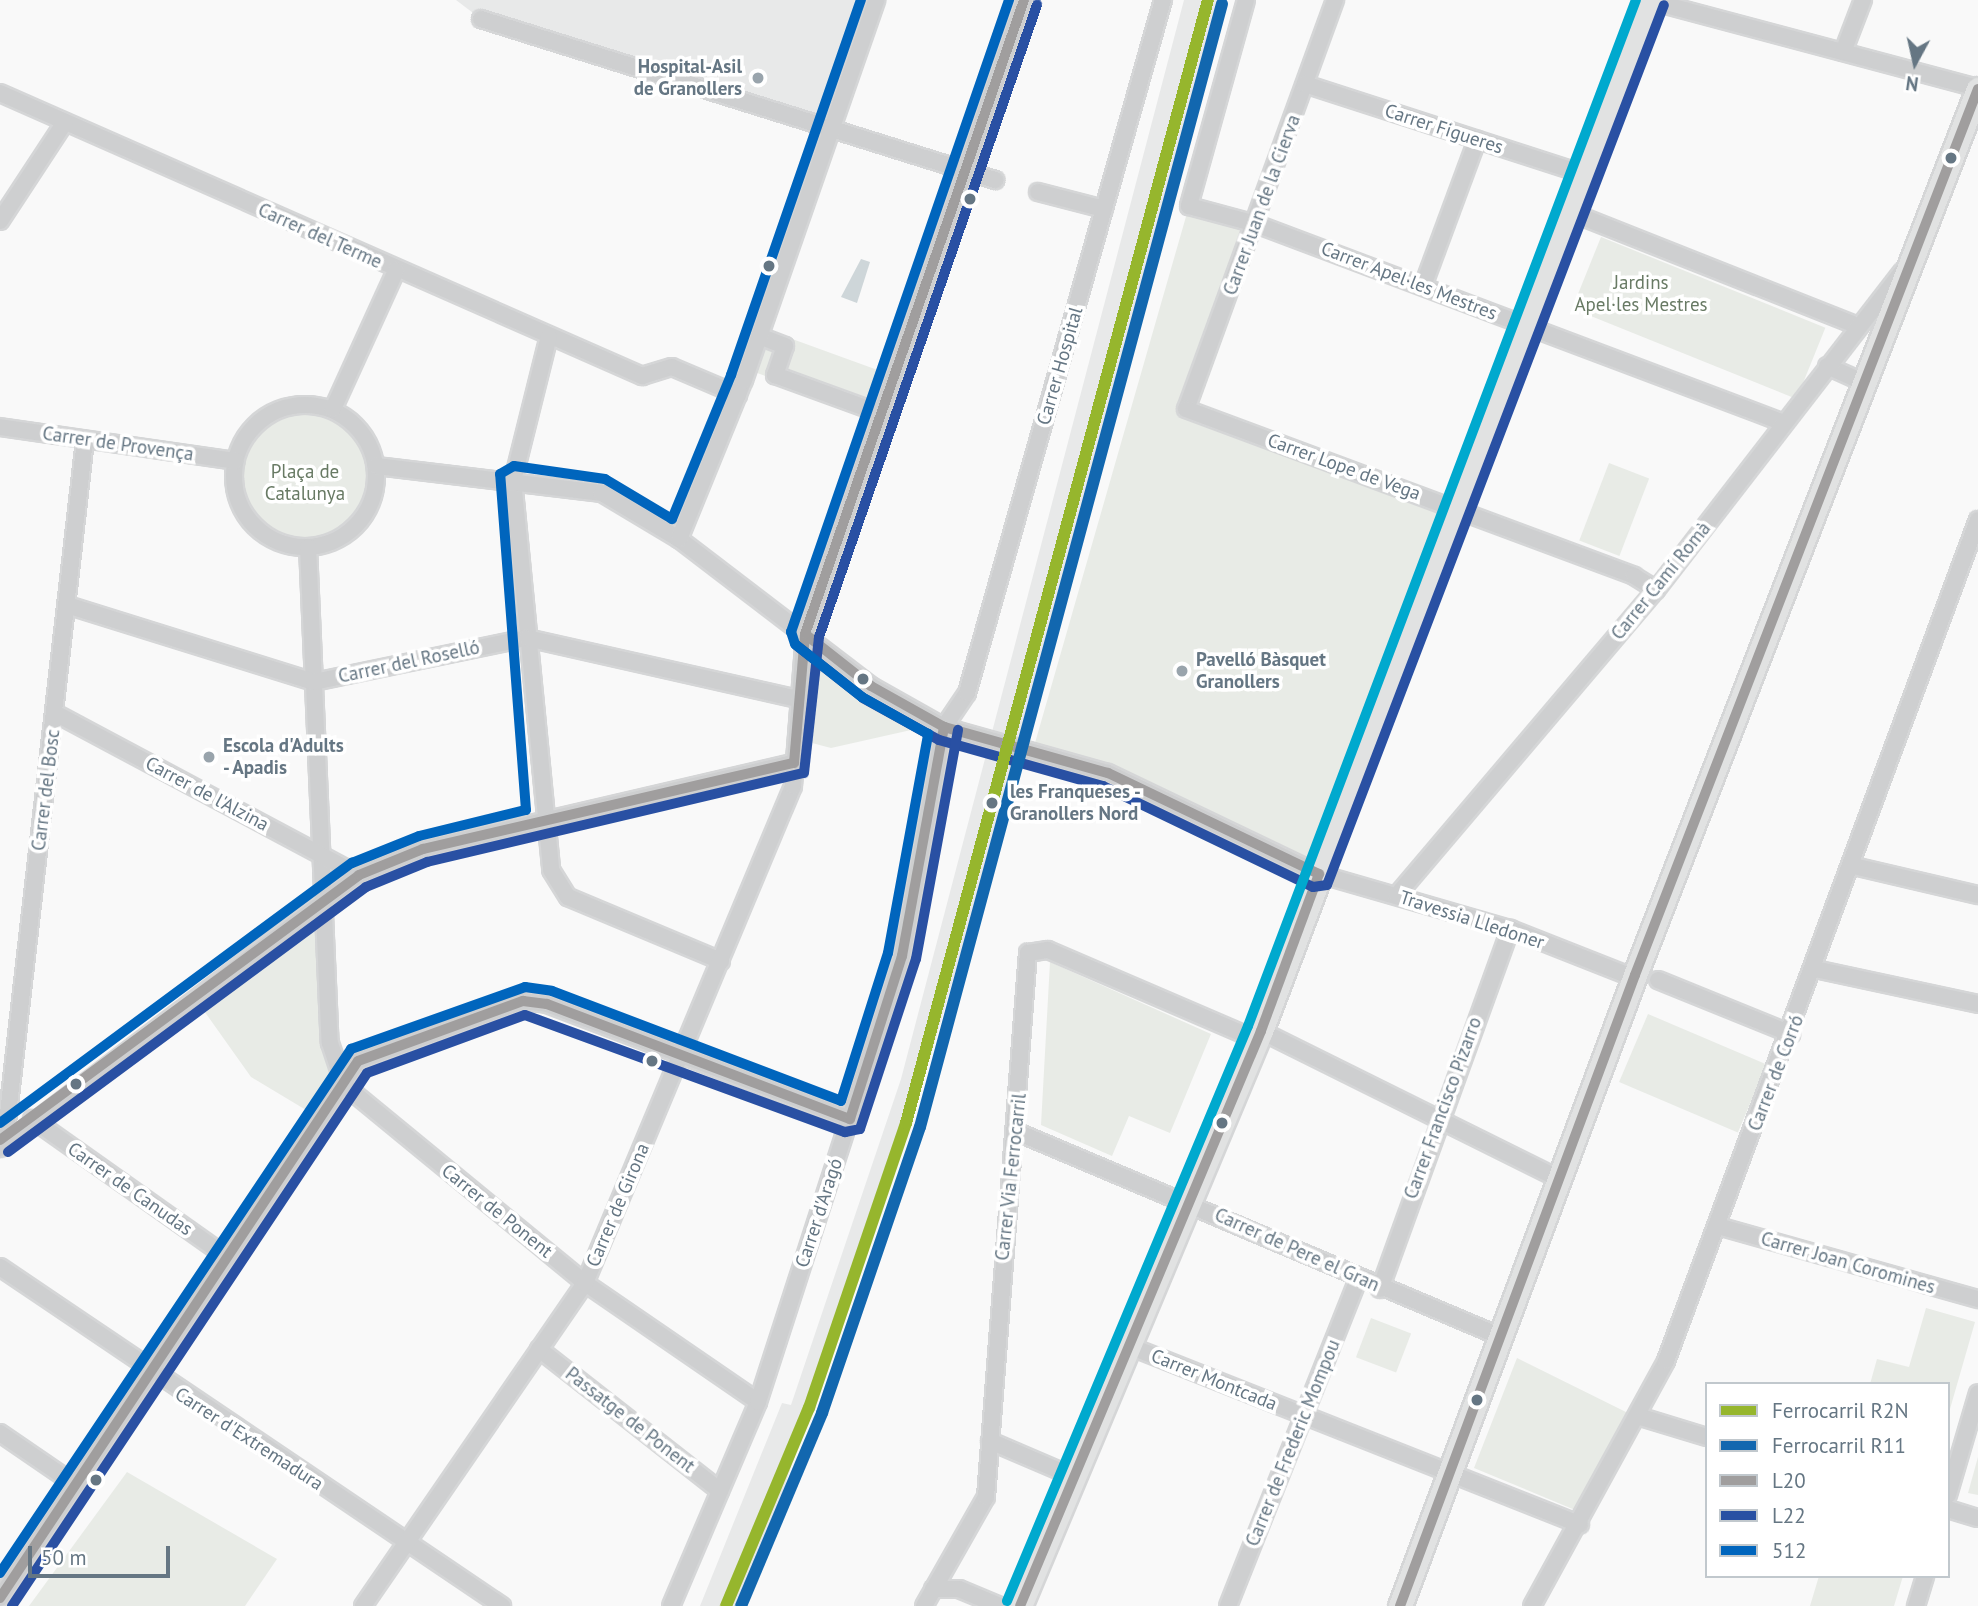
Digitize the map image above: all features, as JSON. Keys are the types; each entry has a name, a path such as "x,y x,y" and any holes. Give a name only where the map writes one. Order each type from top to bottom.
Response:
{"street":[{"path":"679,539 738,395 876,0"},
{"name":"Carrer de Girona","path":"363,1606 585,1283 721,961 793,786 797,699 805,634 1024,0"},
{"name":"Carrer Hospital","path":"944,726 967,693 1163,0"},
{"name":"Carrer Apel·les Mestres","path":"1246,0 1189,206 1256,224 1784,423"},
{"name":"Carrer Juan de la Cierva","path":"1186,409 1256,224 1335,0"},
{"path":"1020,1606 1259,1036 1649,0 1978,88 1499,1336 1453,1476 1400,1606"},
{"path":"1843,52 1863,0"},
{"path":"481,19 995,180"},
{"name":"Carrer Figueres","path":"1305,84 1584,174"},
{"name":"Carrer del Terme","path":"0,93 396,271 642,376 672,368 738,395"},
{"path":"0,221 65,122"},
{"path":"1423,286 1477,140"},
{"path":"1038,192 1104,209"},
{"path":"1570,212 1858,326"},
{"name":"Carrer Camí Romà","path":"1397,895 1656,590 1914,257"},
{"path":"333,409 396,271"},
{"path":"549,336 513,480 541,821 551,870 568,897 721,961"},
{"path":"759,336 785,346 775,375 882,414"},
{"path":"1827,366 1865,383"},
{"path":"296,405 333,409 361,432 376,466 373,498 356,526 339,539 308,547 282,544 248,519 234,483 236,461 246,436 274,412 296,405"},
{"name":"Carrer Lope de Vega","path":"1186,409 1457,509 1656,590"},
{"name":"Carrer de Provença","path":"0,427 236,461"},
{"name":"Carrer del Bosc","path":"2,1143 55,713 85,440"},
{"path":"376,466 513,480 602,494 679,539 871,686 944,726 1108,773 1185,806 1319,874"},
{"name":"Carrer de Corró","path":"1532,1606 1640,1417 1718,1226 1791,1034 1978,520"},
{"path":"308,547 330,1043 344,1086"},
{"name":"Carrer del Roselló","path":"67,606 314,682 527,638 797,699"},
{"name":"Carrer de l'Alzina","path":"55,713 359,875"},
{"name":"Carrer d'Aragó","path":"671,1606 758,1402 902,956 944,726"},
{"path":"2,1143 359,875 423,849 794,763"},
{"path":"1854,866 1978,895"},
{"name":"Travessia Lledoner","path":"1319,874 1397,895 1490,929 1510,929 1624,974"},
{"name":"Carrer Francisco Pizarro","path":"1380,1289 1439,1116 1510,929"},
{"name":"Carrer Via Ferrocarril","path":"923,1606 986,1497 1010,1152 1017,1132 1028,954 1048,950 1259,1036"},
{"path":"1815,969 1978,1004"},
{"path":"1658,980 1791,1034"},
{"path":"0,1598 344,1086 358,1060 523,1000 850,1118"},
{"path":"1259,1036 1439,1116 1446,1125 1561,1180"},
{"name":"Carrer de Ponent","path":"344,1086 585,1283 758,1402"},
{"name":"Carrer de Canudas","path":"32,1119 228,1258"},
{"name":"Carrer de Pere el Gran","path":"1017,1132 1189,1201 1380,1289 1499,1336"},
{"name":"Carrer Joan Coromines","path":"1718,1226 1978,1299"},
{"name":"Carrer d'Extremadura","path":"0,1267 150,1374 501,1606"},
{"name":"Carrer de Frederic Mompou","path":"1228,1606 1358,1279"},
{"name":"Carrer Montcada","path":"1129,1346 1580,1525"},
{"name":"Passatge de Ponent","path":"539,1349 720,1490"},
{"path":"1950,1488 1978,1393"},
{"path":"1640,1417 1705,1436"},
{"path":"0,1433 76,1485"},
{"path":"990,1441 1074,1477"},
{"path":"1950,1511 1978,1518"},
{"path":"1916,1606 1924,1578"},
{"path":"933,1589 959,1589 1000,1606"}],"shaded area":[{"name":"Hospital-Asil de Granollers","path":"456,0 876,0 831,130 481,19"},
{"path":"1184,0 1223,0 1026,731 931,1055 780,1500 735,1606 700,1606 782,1403 791,1405 901,1079"},
{"path":"861,259 870,262 857,303 841,297"}],"green space":[{"path":"1189,206 1256,224 1186,409 1457,509 1319,874 1185,806 1033,750"},
{"name":"Jardins Apel·les Mestres","path":"1601,237 1825,328 1797,399 1572,308"},
{"path":"762,328 895,377 880,418 747,369"},
{"name":"Plaça de Catalunya","path":"305,415 331,420 353,435 368,457 373,483 368,509 353,531 331,546 305,551 279,546 257,531 242,509 237,483 242,457 257,435 279,420"},
{"path":"1609,463 1649,478 1619,556 1579,540"},
{"path":"827,656 911,715 911,730 831,748 812,743 805,733 808,661"},
{"path":"313,909 327,1039 344,1085 306,1110 251,1077 202,1008"},
{"path":"1050,962 1211,1034 1170,1133 1129,1116 1112,1156 1041,1125"},
{"path":"1648,1014 1767,1064 1738,1133 1619,1082"},
{"path":"1926,1308 1975,1322 1950,1409 1950,1382 1871,1382 1877,1359 1909,1367"},
{"path":"1371,1318 1411,1333 1396,1373 1356,1357"},
{"path":"1517,1358 1630,1414 1575,1510 1474,1468"},
{"path":"1978,1457 1978,1495 1968,1493"},
{"path":"127,1472 277,1559 245,1606 29,1606"},
{"path":"1818,1578 1902,1578 1894,1606 1810,1606"}],"rail line":[{"name":"R2N","path":"726,1606 809,1408 906,1123 1208,0"},
{"name":"R11","path":"741,1606 822,1413 920,1127 1222,4"}],"transit line":[{"name":"512","path":"0,1123 352,863 419,836 526,810 500,474 514,466 605,479 672,519 731,375 861,0"},
{"name":"512","path":"0,1573 351,1049 525,987 552,991 841,1101 888,953 928,734 862,697 795,644 791,632 1009,0"},
{"name":"L20","path":"0,1140 359,875 423,849 794,763 805,634 1024,0"},
{"path":"1007,1601 1248,1026 1636,0"},
{"name":"L22","path":"8,1152 366,887 427,862 804,773 819,637 1037,5"},
{"name":"L22","path":"796,645 863,698 939,740 1103,786 1313,887 1327,885 1664,5"},
{"name":"L20","path":"1400,1606 1635,975 1978,89"},
{"name":"L20","path":"805,634 871,686 944,727 1108,773 1319,874 1261,1031 1020,1606"},
{"name":"L20","path":"0,1598 358,1061 523,1001 547,1004 850,1119 902,956 944,727"},
{"name":"L22","path":"12,1606 367,1073 525,1015 845,1132 860,1129 916,959 958,730"}],"place":[{"name":"Hospital-Asil de Granollers","path":"758,78"},
{"name":"Pavelló Bàsquet Granollers","path":"1182,671"},
{"name":"Escola d'Adults - Apadis","path":"209,757"},
{"name":"les Franqueses - Granollers Nord","path":"992,803"}]}
